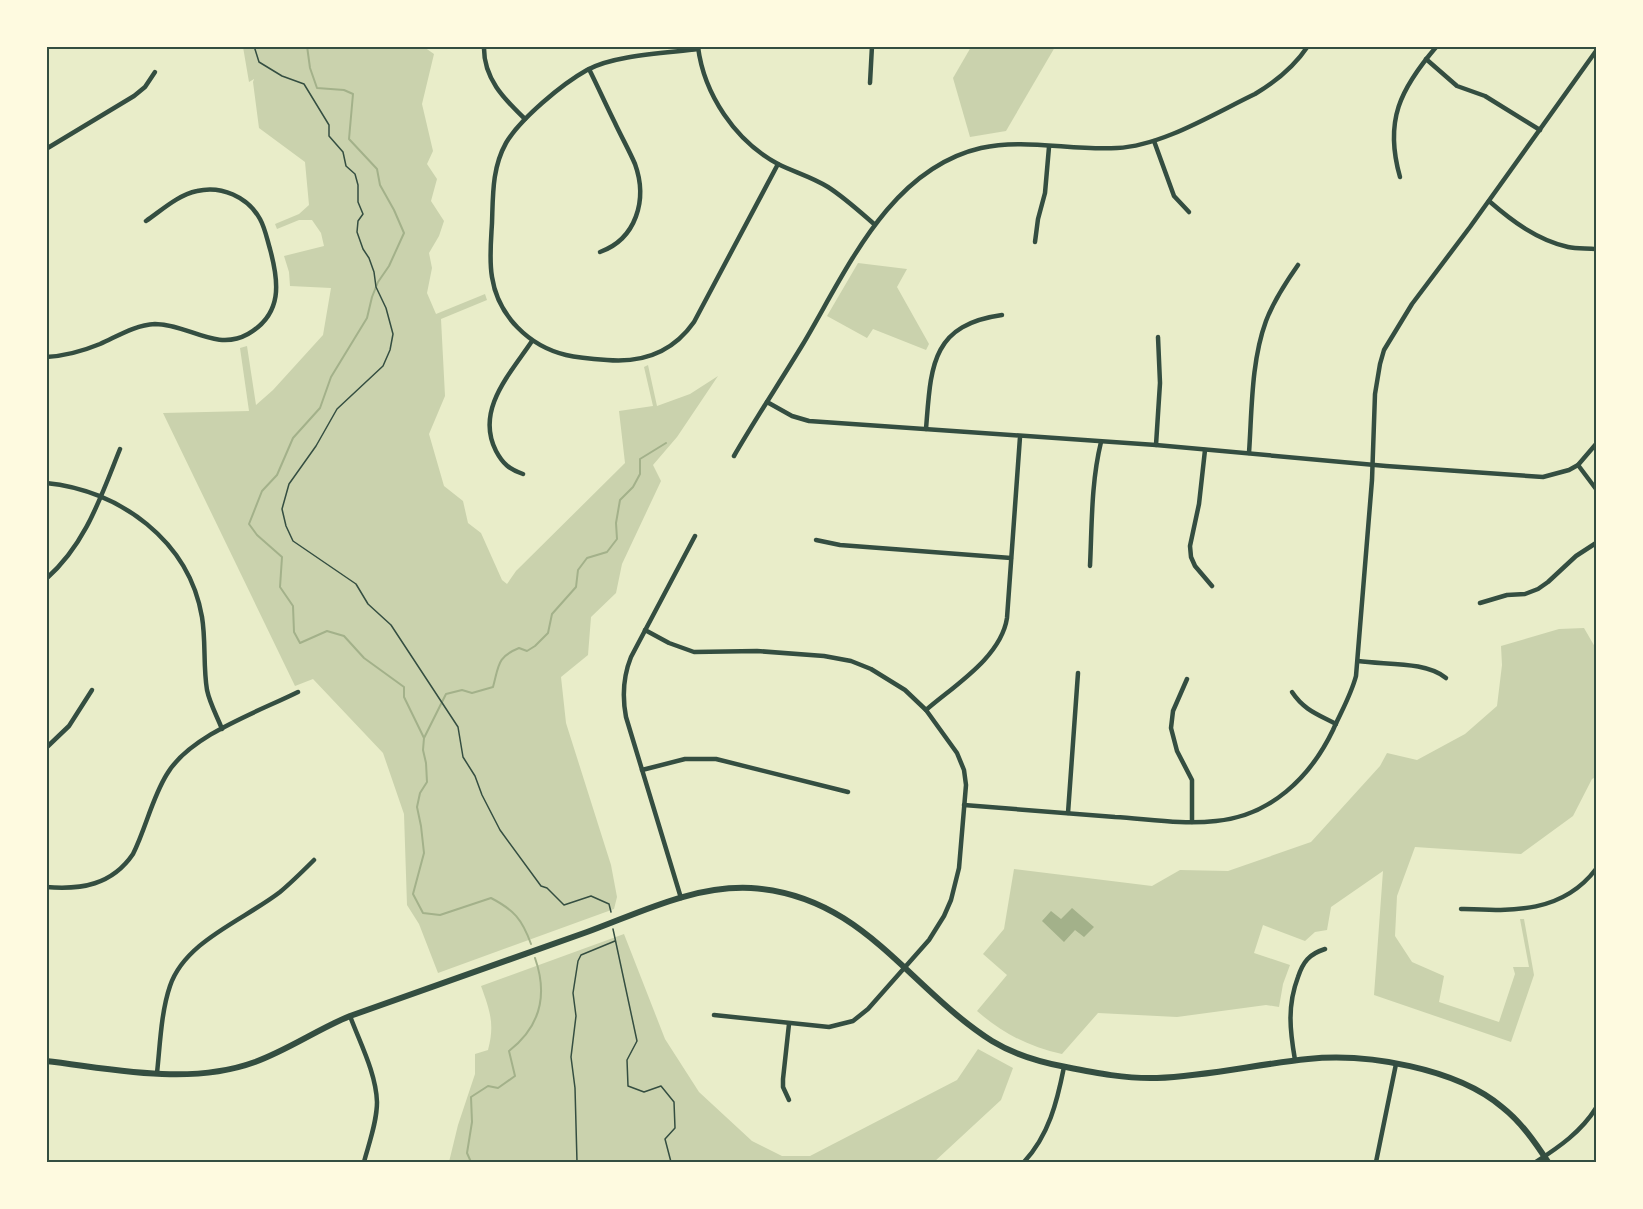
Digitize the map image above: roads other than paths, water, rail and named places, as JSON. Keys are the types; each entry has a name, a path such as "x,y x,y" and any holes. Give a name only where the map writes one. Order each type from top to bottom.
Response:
{"street":[{"path":"484,46 486,65 495,86 525,119"},
{"path":"870,83 872,46"},
{"path":"734,456 874,224 923,177 958,155 980,148 1001,145 1117,148 1154,141 1270,85 1294,65 1308,46"},
{"path":"1400,177 1393,146 1394,119 1404,95 1426,59 1437,46"},
{"path":"778,164 694,322 672,345 646,357 619,361 567,356 532,341 501,306 493,286 490,265 493,187 495,171 505,145 525,119 575,77 606,63 698,48 710,87 726,116 749,143 778,164 827,186 874,224"},
{"path":"964,806 1213,822 1253,812 1283,795 1312,767 1325,747 1351,692 1358,661 1376,386 1384,350 1406,311 1489,201 1596,51"},
{"path":"1426,59 1457,86 1485,96 1540,130"},
{"path":"589,69 634,164 639,184 637,210 631,227 619,242 600,252"},
{"path":"46,149 134,96 146,87 155,72"},
{"path":"1154,141 1174,196 1189,212"},
{"path":"1035,242 1038,219 1046,193 1049,147"},
{"path":"46,357 78,352 130,329 151,325 181,328 212,339 231,339 254,330 269,314 276,299 277,279 263,227 256,213 241,199 223,191 199,190 180,197 146,221"},
{"path":"1489,201 1512,221 1537,236 1568,247 1596,249"},
{"path":"1249,453 1258,348 1273,304 1298,265"},
{"path":"926,429 931,374 942,348 953,334 968,324 981,318 1002,315"},
{"path":"1156,445 1160,383 1158,337"},
{"path":"523,474 512,470 500,459 492,442 489,419 493,401 499,390 532,341"},
{"path":"767,402 792,416 809,421 1156,445 1372,465 1543,477 1564,473 1578,465 1596,444"},
{"path":"926,710 987,657 996,646 1006,624 1020,437"},
{"path":"1090,566 1096,461 1101,442"},
{"path":"46,579 77,546 120,448"},
{"path":"1205,450 1199,504 1190,546 1195,566 1212,586"},
{"path":"1578,465 1596,489"},
{"path":"46,483 82,489 101,495 138,516 171,549 187,574 202,614 208,696 222,729"},
{"path":"681,898 626,717 623,692 629,663 695,536"},
{"path":"816,540 840,545 1011,558"},
{"path":"1480,603 1506,595 1525,594 1538,589 1576,556 1596,543"},
{"path":"645,630 669,643 694,652 757,651 824,656 851,661 890,679 926,710 962,762 966,779 959,867 951,900 936,930 868,1009 853,1020 830,1028 714,1015"},
{"path":"1358,661 1429,668 1446,678"},
{"path":"1068,813 1078,672"},
{"path":"1187,679 1173,711 1171,728 1177,751 1192,780 1192,822"},
{"path":"46,748 69,726 92,690"},
{"path":"46,887 86,887 105,880 121,869 128,862 140,839 161,784 172,765 188,748 298,692"},
{"path":"1292,692 1300,705 1336,724"},
{"path":"642,770 685,759 716,759 848,792"},
{"path":"157,1073 167,996 172,980 181,964 201,944 280,892 314,860"},
{"path":"1461,909 1509,910 1535,907 1554,901 1577,888 1596,869"},
{"path":"46,1061 157,1073 204,1074 241,1066 267,1057 350,1016 681,898 708,891 737,888 769,890 799,897 825,907 849,921 969,1024 990,1040 1019,1055 1104,1075 1156,1078 1187,1076 1295,1060 1350,1058 1396,1064 1442,1074 1482,1092 1517,1120 1546,1160"},
{"path":"1295,1060 1289,1017 1292,991 1305,960 1314,952 1325,949"},
{"path":"350,1016 372,1078 377,1101 364,1162"},
{"path":"789,1024 783,1079 783,1087 789,1100"},
{"path":"1376,1162 1396,1064"},
{"path":"1024,1162 1043,1135 1051,1117 1064,1067"},
{"path":"1536,1162 1546,1160 1574,1135 1596,1108"},
{"path":"1029,1158 1035,1162"}],"waterway":[{"path":"307,46 310,68 317,88 344,90 353,94 349,139 377,169 380,185 404,233 389,266 378,282 367,318 331,377 320,408 293,438 277,475 262,491 249,524 257,535 282,557 280,587 293,606 294,632 300,643 327,631 344,636 364,658 404,687 404,697 424,738"},
{"path":"531,944 516,916 491,898 440,915 423,913 413,894 424,853 417,807 420,793 427,782 423,750 424,738 446,694 462,690 472,693 493,687 498,667 506,655 519,648 527,651 548,633 552,614 576,587 578,570 587,558 607,552 617,539 616,523 620,500 633,487 640,474 640,459 666,443"},
{"path":"471,1162 467,1153 472,1122 471,1097 488,1086 498,1088 515,1076 509,1051 528,1031 539,1009 541,985 535,958"}]}
